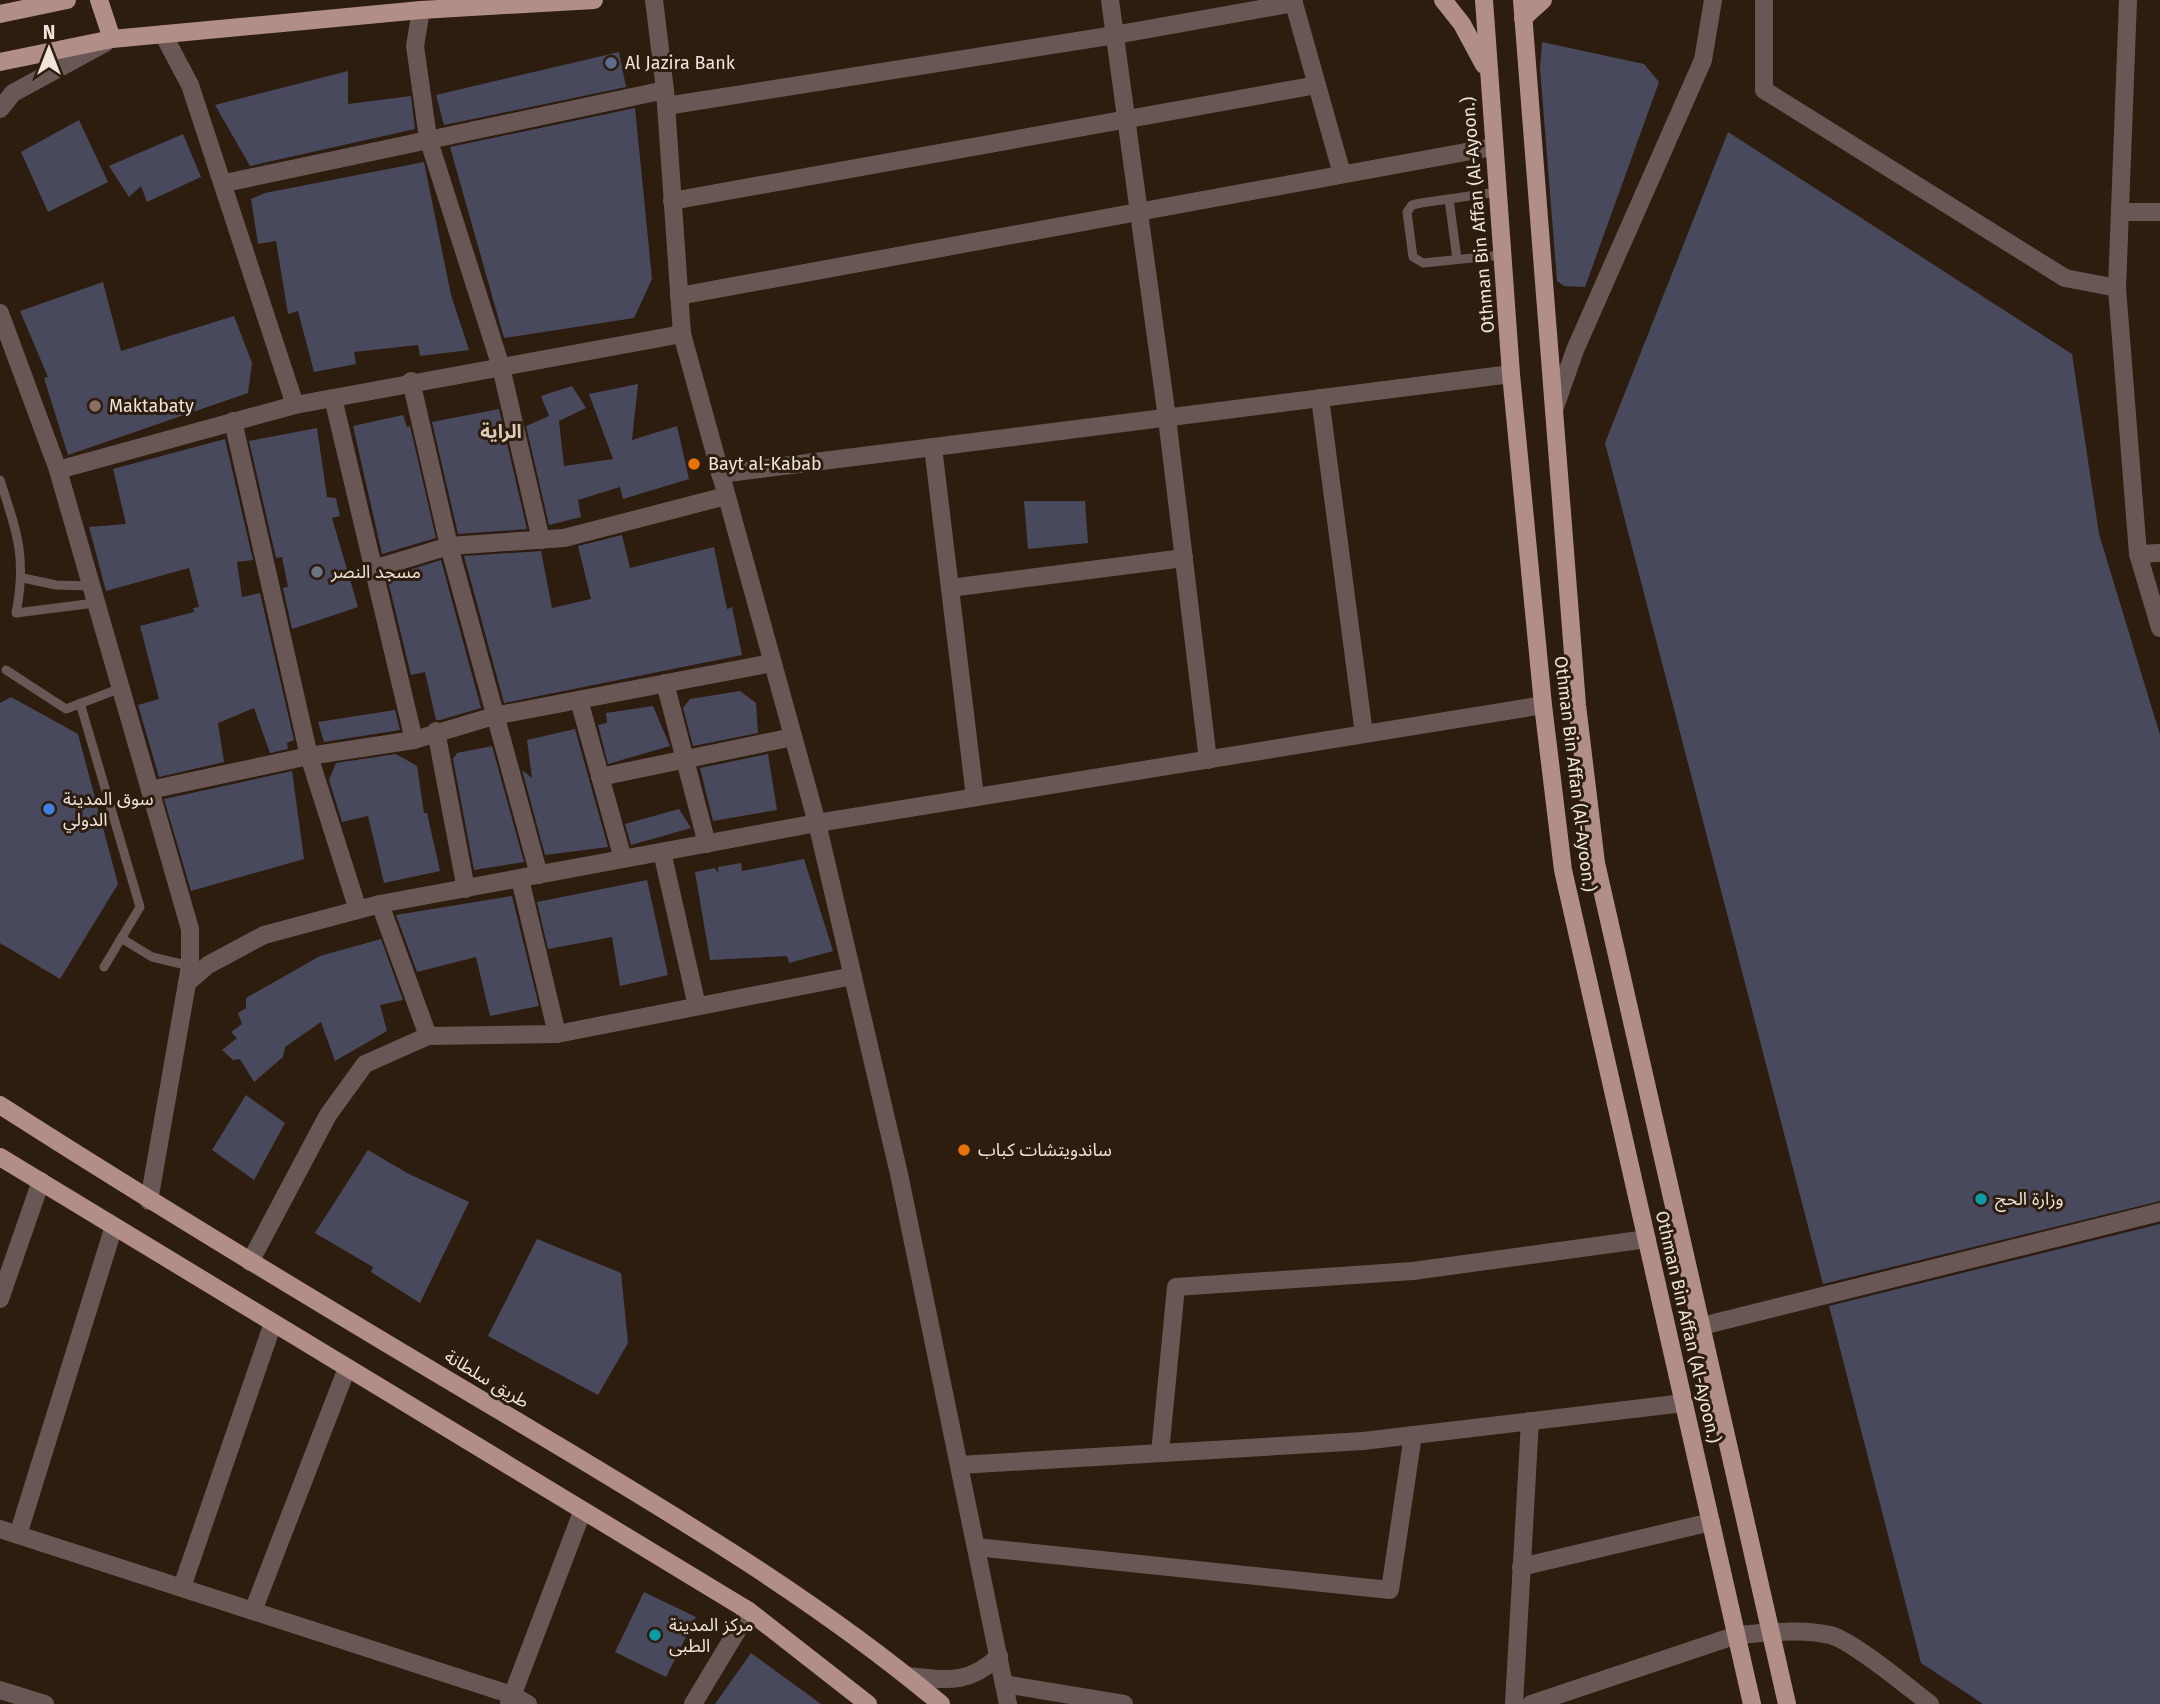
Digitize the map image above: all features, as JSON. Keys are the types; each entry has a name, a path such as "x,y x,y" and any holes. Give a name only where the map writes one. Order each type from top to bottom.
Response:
{"main road":[{"path":"0,14 67,0"},
{"path":"99,0 111,39"},
{"path":"0,62 111,39 421,10 594,0"},
{"path":"1443,0 1462,24 1487,70"},
{"name":"Othman Bin Affan (Al-Ayoon.)","path":"1484,0 1511,374 1543,705 1563,870 1752,1704"},
{"path":"1523,9 1543,0"},
{"name":"Othman Bin Affan (Al-Ayoon.)","path":"1523,9 1577,705 1596,863 1787,1704"},
{"name":"طريق سلطانة","path":"0,1105 149,1201 747,1559 908,1676 941,1704"},
{"path":"0,1157 749,1611 868,1704"}],"street":[{"path":"654,0 665,98 681,334 817,823 900,1174 1009,1704"},
{"path":"1110,0 1167,418 1208,760"},
{"path":"1554,410 1575,349 1703,60 1713,0"},
{"path":"1764,0 1764,90 2065,278 2117,288"},
{"path":"2128,0 2117,288 2138,554 2160,628"},
{"path":"225,183 428,138 665,98 1115,35 1294,1 1342,174"},
{"path":"421,10 415,46 428,138 500,367 541,540"},
{"path":"163,34 190,86 225,183 295,405"},
{"path":"0,109 13,93 111,39"},
{"path":"672,201 1126,117 1317,85"},
{"path":"679,296 1493,147"},
{"path":"2120,212 2160,212"},
{"path":"0,313 58,470 190,929 188,975 149,1201"},
{"path":"58,470 295,405 681,334"},
{"path":"720,474 1511,374"},
{"path":"411,382 449,546 539,874"},
{"path":"333,398 414,740"},
{"path":"1320,398 1364,734"},
{"path":"233,421 309,756 358,910"},
{"path":"933,447 975,797"},
{"path":"373,569 449,546 564,538 726,496"},
{"path":"2138,554 2160,553"},
{"path":"950,588 1184,558"},
{"path":"150,790 309,756 414,740 436,731 494,716 772,663"},
{"path":"665,683 707,844"},
{"path":"579,700 623,859"},
{"path":"188,975 264,935 380,904 817,823 1543,705"},
{"path":"436,731 466,889"},
{"path":"600,777 793,737"},
{"path":"662,852 697,1006"},
{"path":"520,879 557,1034"},
{"path":"380,904 428,1036"},
{"path":"250,1262 328,1115 365,1063 428,1036 557,1034 853,976"},
{"path":"0,1299 41,1181"},
{"path":"1702,1326 2160,1212"},
{"path":"19,1535 114,1226"},
{"path":"1160,1453 1176,1287 1413,1271 1647,1239"},
{"path":"181,1587 273,1323"},
{"path":"253,1611 347,1368"},
{"path":"960,1465 1413,1435 1684,1403"},
{"path":"1514,1704 1530,1421"},
{"path":"976,1547 1390,1590 1413,1435"},
{"path":"0,1529 181,1587 516,1701 582,1512"},
{"path":"1521,1567 1711,1522"},
{"path":"692,1704 749,1611"},
{"path":"1531,1704 1737,1635 1772,1632 1832,1635 1882,1667 1930,1704"},
{"path":"908,1676 964,1679 983,1671 999,1656"},
{"path":"1004,1684 1124,1704"},
{"path":"0,1690 44,1704"}],"lane":[{"path":"1497,192 1412,205 1408,212 1413,257 1423,263 1502,255"},
{"path":"1449,199 1457,259"},
{"path":"0,480 17,531 23,578 16,613 92,594"},
{"path":"23,578 92,594"},
{"path":"6,670 66,709 121,688"},
{"path":"80,703 140,907 104,967"},
{"path":"121,938 188,975"}],"building":[{"path":"1542,42 1644,64 1659,82 1585,287 1564,286 1557,281 1540,68"},
{"path":"619,52 626,87 444,125 436,95"},
{"path":"348,71 348,104 411,96 415,129 250,166 215,105"},
{"path":"635,108 652,279 634,318 504,338 450,147"},
{"path":"79,120 108,182 48,212 21,152"},
{"name":"وزارة الحج","path":"1728,132 2072,354 2099,534 2160,735 2160,1201 1823,1284 1605,443"},
{"path":"183,134 201,177 147,202 141,186 129,197 109,166"},
{"path":"424,162 451,295 469,350 420,356 418,345 354,352 356,364 314,372 298,311 288,314 276,241 258,244 251,199 265,193"},
{"path":"103,282 121,351 234,316 252,363 248,393 68,455 44,378 48,377 20,311"},
{"path":"638,384 632,440 677,426 689,479 623,499 620,487 578,500 581,517 549,525 526,426 549,416 541,396 572,386 586,408 559,421 564,466 613,459 589,394"},
{"path":"499,409 527,529 458,534 432,422"},
{"path":"403,415 407,427 410,426 436,538 382,554 353,426"},
{"path":"317,428 327,497 336,498 340,516 332,518 358,607 292,629 283,588 288,587 282,557 276,558 249,441"},
{"path":"225,439 253,560 237,562 242,597 260,593 294,740 287,743 288,749 270,753 254,708 218,723 224,762 159,777 138,705 159,699 140,626 194,612 193,608 199,607 189,568 106,591 89,527 126,524 113,469"},
{"path":"1024,501 1085,501 1088,543 1028,549"},
{"path":"622,535 630,568 714,547 727,609 732,607 742,655 504,703 464,556 541,551 552,608 591,599 578,546"},
{"path":"441,560 481,708 436,720 425,672 411,675 387,577"},
{"path":"740,691 756,703 758,733 693,746 683,708 690,699"},
{"name":"سوق المدينة الدولي","path":"11,697 78,734 118,884 60,979 0,943 0,703"},
{"path":"653,706 670,746 608,764 598,725 607,723 606,713"},
{"path":"395,710 400,730 324,742 318,722"},
{"path":"575,729 608,847 545,855 522,770 532,778 527,740"},
{"path":"492,746 524,862 474,870 453,759 457,753"},
{"path":"396,754 417,766 424,813 427,813 440,871 384,883 368,816 342,822 329,780 336,763"},
{"path":"768,754 777,810 713,821 700,768"},
{"path":"292,771 304,859 191,891 164,799"},
{"path":"679,809 691,828 631,845 625,824"},
{"path":"804,859 833,951 789,963 787,956 710,960 695,872 715,868 718,873 718,867 741,863 742,871"},
{"path":"647,880 668,975 620,986 612,937 548,949 537,902"},
{"path":"512,896 539,1006 490,1016 476,957 417,972 396,915"},
{"path":"381,939 403,1000 380,1005 387,1031 335,1061 321,1022 285,1047 283,1057 254,1082 240,1059 233,1060 222,1050 237,1038 231,1032 242,1024 238,1013 246,1008 246,998 320,956"},
{"path":"246,1095 285,1123 254,1180 212,1150"},
{"path":"368,1150 407,1173 469,1202 420,1303 371,1272 373,1267 315,1233"},
{"path":"2160,1224 2160,1704 1983,1704 1921,1663 1829,1306"},
{"path":"537,1239 621,1273 628,1343 598,1395 488,1336"},
{"name":"مرکز المدینة الطبی","path":"644,1592 696,1617 666,1677 615,1652"},
{"path":"751,1653 821,1704 715,1704"}],"place":[{"name":"Al Jazira Bank","path":"611,63"},
{"name":"Maktabaty","path":"95,406"},
{"name":"Bayt al-Kabab","path":"694,464"},
{"name":"مسجد النصر","path":"317,572"},
{"name":"سوق المدينة الدولي","path":"49,809"},
{"name":"ساندويتشات كباب","path":"964,1150"},
{"name":"وزارة الحج","path":"1981,1199"},
{"name":"مرکز المدینة الطبی","path":"655,1635"}],"district":[{"name":"الراية","path":"501,431"}]}
